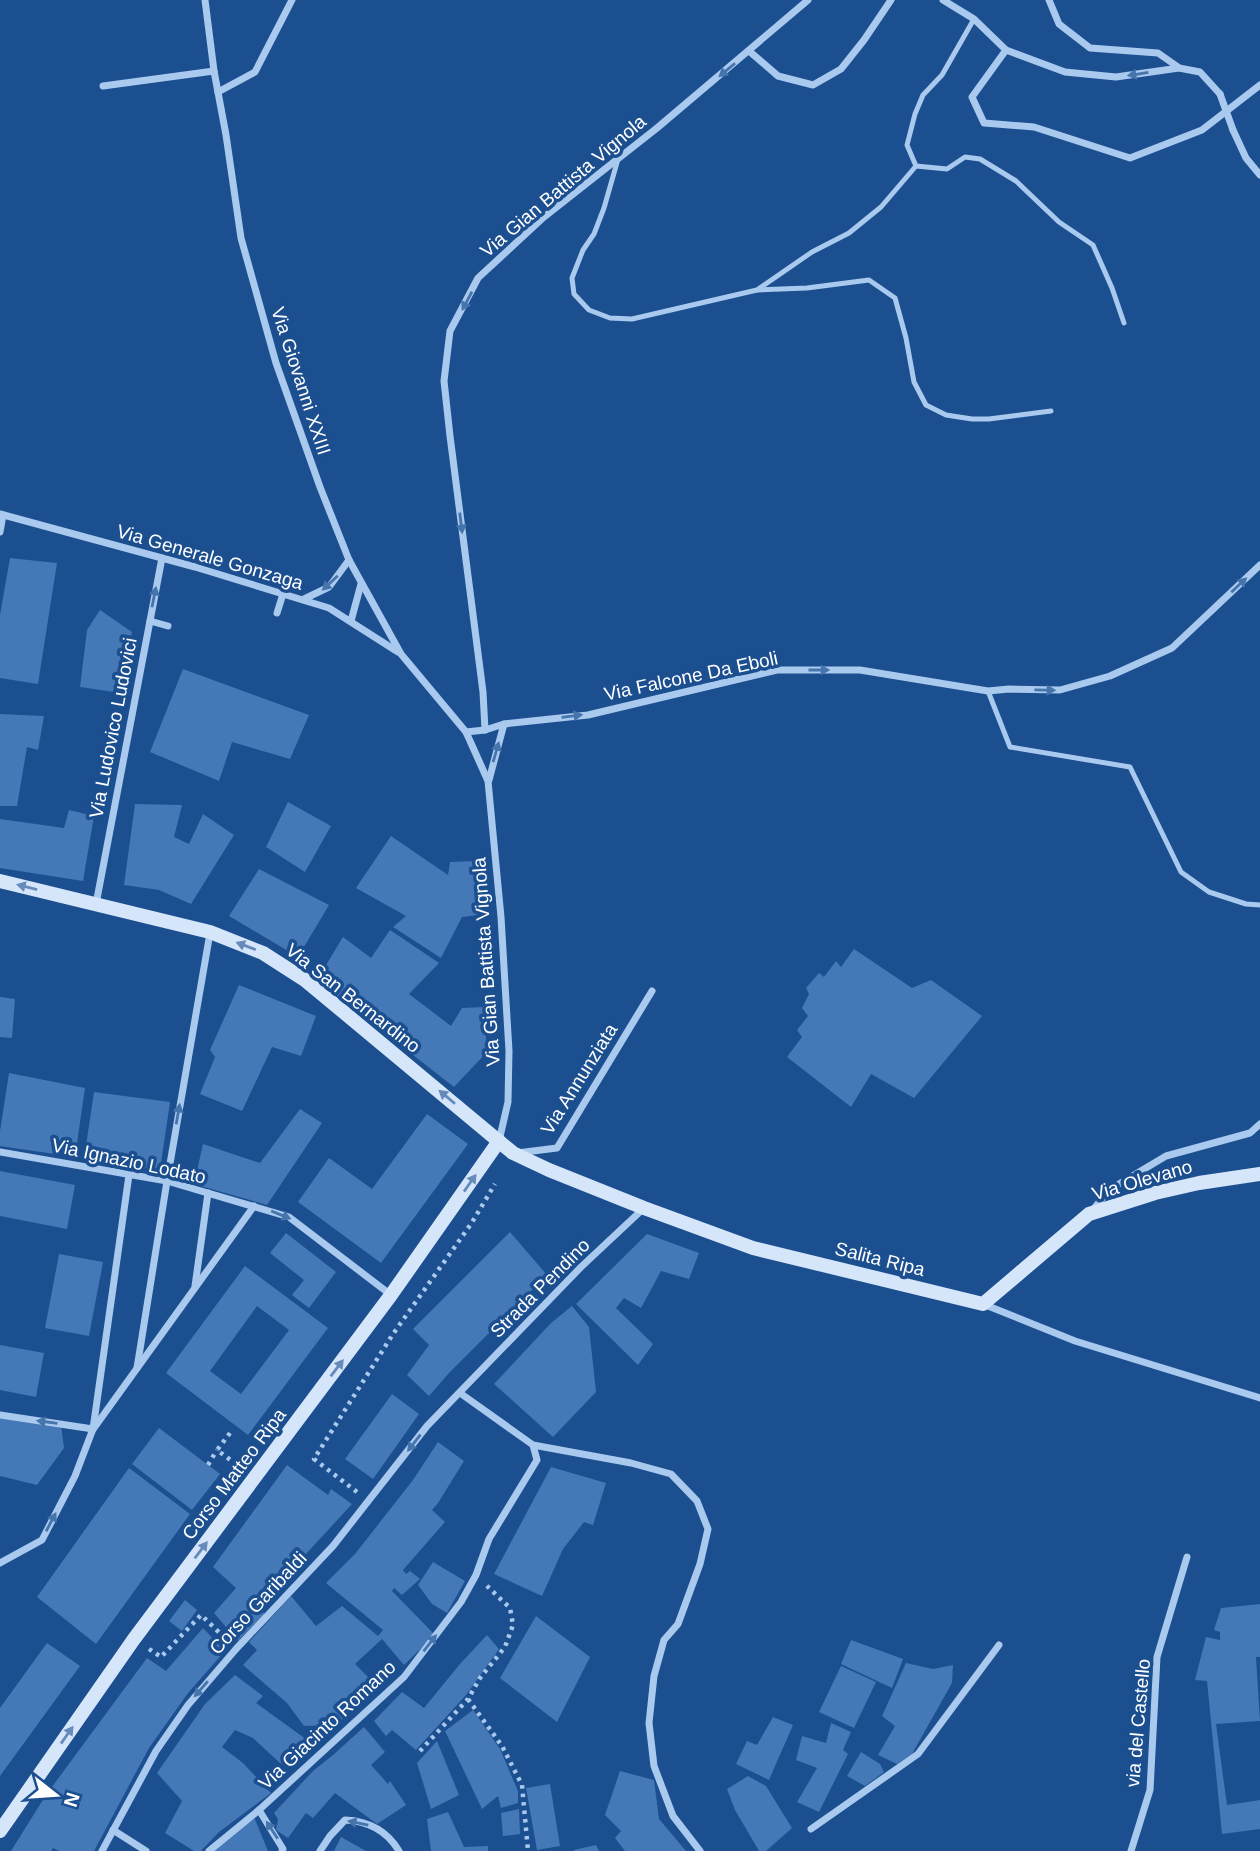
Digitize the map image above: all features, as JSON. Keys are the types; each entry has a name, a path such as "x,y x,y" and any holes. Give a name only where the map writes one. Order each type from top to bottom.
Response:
{"street":[{"name":"Via Giovanni XXIII","path":"205,0 242,238 276,363 320,487 349,560 401,654 466,732"},
{"path":"218,92 255,72 292,0"},
{"name":"Via Gian Battista Vignola","path":"485,730 484,692 444,381 450,331 478,278 544,218 808,0"},
{"path":"749,51 778,76 813,85 841,69 891,0"},
{"path":"943,0 974,19 1006,51 1065,72 1116,77 1179,68 1200,72 1220,94 1233,130 1247,158 1260,175"},
{"path":"1049,0 1059,24 1090,48 1158,53 1179,68"},
{"path":"1006,51 972,97 984,123 1034,127 1130,158 1202,130 1260,85"},
{"path":"103,86 214,71"},
{"path":"0,532 2,515"},
{"name":"Via Generale Gonzaga","path":"2,515 304,599 329,608 401,654"},
{"name":"Via Ludovico Ludovici","path":"96,904 162,558"},
{"path":"304,599 329,587 349,560"},
{"name":"Via Falcone Da Eboli","path":"466,732 504,724 588,715 777,670 860,670 988,691 1059,690 1110,676 1172,648 1260,565"},
{"path":"351,621 361,583"},
{"path":"277,613 283,594"},
{"path":"150,621 168,626"},
{"name":"Via Gian Battista Vignola","path":"488,780 504,724"},
{"name":"Via Gian Battista Vignola","path":"466,732 488,780 501,917 509,1051 508,1102 499,1140"},
{"name":"Via San Bernardino","path":"0,881 210,932 263,953 305,980 499,1140"},
{"path":"137,1367 210,932"},
{"name":"Via Annunziata","path":"513,1153 557,1148 652,991"},
{"path":"1089,1214 1109,1190 1166,1156 1250,1133 1260,1124"},
{"name":"Salita Ripa","path":"499,1140 513,1153 549,1170 753,1248 983,1304 1075,1341 1260,1398"},
{"name":"Corso Matteo Ripa","path":"0,1831 134,1639 391,1295 499,1140"},
{"name":"Via Ignazio Lodato","path":"0,1152 167,1181 289,1217 391,1295"},
{"name":"Via Olevano","path":"983,1304 1089,1214 1155,1193 1260,1174"},
{"path":"0,1563 42,1540 75,1476 93,1429 128,1175"},
{"path":"194,1289 208,1193"},
{"path":"93,1429 254,1206"},
{"name":"Strada Pendino","path":"460,1393 518,1330 644,1208"},
{"path":"460,1393 533,1445 631,1463 671,1474 697,1501 708,1529 700,1564 678,1624 664,1640 654,1676 649,1723 654,1766 673,1816 699,1851"},
{"name":"Corso Garibaldi","path":"102,1851 156,1751 187,1705 236,1648 333,1546 426,1426 460,1393"},
{"path":"0,1415 93,1429"},
{"name":"Via Giacinto Romano","path":"209,1851 259,1810 404,1677 461,1602 476,1575 489,1539 537,1460 533,1445"},
{"name":"via del Castello","path":"1131,1851 1150,1790 1157,1657 1187,1557"},
{"path":"811,1829 918,1754 999,1645"},
{"path":"259,1810 282,1851"},
{"path":"320,1851 345,1820 361,1821 390,1837 399,1851"},
{"path":"113,1830 146,1851"}],"lane":[{"path":"916,166 906,145 915,114 923,95 942,75 974,19"},
{"path":"916,166 947,169 965,157 980,159 1016,181 1059,222 1093,245 1124,323"},
{"path":"618,159 594,234 583,250 572,278 575,294 589,310 610,318 632,319 757,290 793,289 869,280 895,298 914,382 926,405 946,415 972,419 1051,411"},
{"path":"757,290 812,252 849,233 881,207 916,166"},
{"path":"988,691 1010,747 1130,767 1181,872 1209,891 1247,904 1260,905"}],"path":[{"path":"369,1500 314,1459 393,1334 471,1224 513,1153"},
{"path":"208,1465 230,1433"},
{"path":"217,1450 256,1477"},
{"path":"420,1751 468,1699 480,1678 505,1647 513,1625 510,1608 476,1575"},
{"path":"134,1639 161,1657 201,1615 236,1648"},
{"path":"468,1699 502,1746 522,1785 528,1851"}],"building":[{"path":"10,558 57,563 38,684 0,678 0,615"},
{"path":"100,610 132,632 121,693 80,687 87,630"},
{"path":"183,669 309,715 290,759 232,742 219,781 150,752"},
{"path":"0,714 44,716 38,750 27,747 17,806 0,806"},
{"path":"288,802 331,826 305,872 266,847"},
{"path":"135,804 182,805 174,837 189,844 203,814 234,835 191,904 159,890 124,885"},
{"path":"69,810 94,816 83,881 0,868 0,819 64,828"},
{"path":"391,836 448,875 450,862 475,861 479,915 462,917 441,958 393,927 406,916 356,888"},
{"path":"259,869 329,905 298,957 229,916"},
{"path":"390,930 439,963 409,994 451,1026 462,1008 484,1007 487,1052 454,1087 317,980 343,937 371,958"},
{"path":"854,949 912,988 931,980 982,1016 914,1098 871,1074 851,1107 787,1057 802,1037 797,1030 808,1016 802,1008 809,994 806,988 819,973 824,977 836,961 841,967"},
{"path":"239,985 316,1016 301,1056 272,1047 242,1111 200,1094 215,1057 210,1050"},
{"path":"0,997 15,999 12,1038 0,1037"},
{"path":"9,1073 85,1088 75,1157 0,1146"},
{"path":"94,1092 170,1102 160,1170 84,1159"},
{"path":"300,1109 322,1123 267,1205 194,1184 203,1144 260,1163"},
{"path":"427,1114 468,1144 381,1263 298,1202 329,1158 372,1189"},
{"path":"0,1171 75,1185 67,1229 0,1216"},
{"path":"510,1232 547,1275 429,1396 407,1375 429,1345 413,1329"},
{"path":"286,1233 336,1272 309,1308 292,1295 304,1280 270,1253"},
{"path":"647,1234 699,1253 689,1279 661,1271 641,1308 624,1298 616,1308 653,1344 638,1365 576,1304"},
{"path":"59,1254 103,1262 89,1336 45,1328"},
{"path":"245,1266 328,1328 248,1435 166,1373","holes":["257,1306 289,1330 241,1394 210,1371"]},
{"path":"572,1306 589,1327 596,1392 553,1437 494,1384 551,1323"},
{"path":"0,1345 44,1353 36,1397 0,1390"},
{"path":"392,1394 419,1414 373,1479 345,1459"},
{"path":"0,1416 61,1425 64,1448 37,1485 0,1476"},
{"path":"159,1428 220,1474 192,1510 132,1464"},
{"path":"438,1442 464,1461 432,1510 445,1522 403,1570 406,1574 410,1571 420,1579 402,1595 394,1588 392,1591 435,1635 404,1665 382,1639 355,1664 375,1684 337,1725 304,1726 287,1703 243,1665 257,1650 249,1642 291,1596 316,1626 342,1606 378,1636 383,1630 326,1583 355,1554 413,1480"},
{"path":"287,1465 328,1495 331,1489 352,1504 255,1605 265,1614 238,1641 214,1613 236,1588 213,1567"},
{"path":"551,1467 606,1483 593,1525 584,1522 563,1549 542,1596 494,1574"},
{"path":"129,1468 190,1514 96,1644 37,1597"},
{"path":"433,1562 465,1581 447,1613 432,1604 418,1585"},
{"path":"185,1600 197,1610 182,1631 169,1621"},
{"path":"1260,1604 1260,1657 1256,1657 1260,1721 1216,1724 1227,1805 1260,1800 1260,1829 1222,1834 1207,1681 1195,1680 1206,1637 1220,1640 1220,1632 1214,1630 1221,1608"},
{"path":"536,1616 590,1657 557,1722 500,1678"},
{"path":"203,1628 225,1651 188,1693 149,1748 94,1851 59,1851 53,1848 51,1851 11,1851 46,1795 147,1658 166,1671"},
{"path":"487,1635 499,1649 466,1695 416,1750 392,1730 386,1736 374,1721 402,1692 424,1708"},
{"path":"851,1640 903,1659 892,1688 841,1664"},
{"path":"47,1643 80,1666 0,1776 0,1708"},
{"path":"906,1663 933,1669 953,1665 952,1683 912,1754 897,1764 878,1755 895,1726 882,1716"},
{"path":"841,1666 876,1682 854,1728 819,1712"},
{"path":"235,1675 263,1696 256,1703 310,1744 291,1769 280,1763 253,1738 235,1730 222,1747 243,1763 271,1793 219,1832 201,1851 194,1851 165,1833 182,1801 157,1773 205,1704"},
{"path":"473,1710 500,1749 518,1791 518,1803 501,1808 498,1796 482,1809 445,1731"},
{"path":"773,1717 793,1725 769,1780 736,1764 747,1741 757,1745"},
{"path":"831,1723 851,1732 843,1750 848,1754 819,1812 797,1802 817,1768 796,1760 802,1736 826,1743"},
{"path":"364,1727 385,1752 371,1765 388,1784 390,1781 406,1805 377,1824 335,1793 313,1818 306,1813 288,1838 276,1830 278,1819 274,1813 313,1771"},
{"path":"437,1741 459,1795 431,1809 417,1763"},
{"path":"861,1752 880,1764 884,1772 865,1786 847,1776"},
{"path":"620,1771 654,1780 659,1819 686,1851 625,1851 615,1838 621,1831 605,1815"},
{"path":"748,1776 766,1786 792,1828 766,1851 759,1851 735,1810 727,1789"},
{"path":"550,1784 560,1846 537,1850 526,1788"},
{"path":"519,1809 520,1834 503,1836 501,1813"},
{"path":"448,1812 464,1847 488,1846 488,1851 431,1851 427,1819"},
{"path":"254,1817 268,1851 212,1851"},
{"path":"341,1837 366,1851 334,1851"},
{"path":"596,1845 599,1851 574,1851 574,1850"}]}
